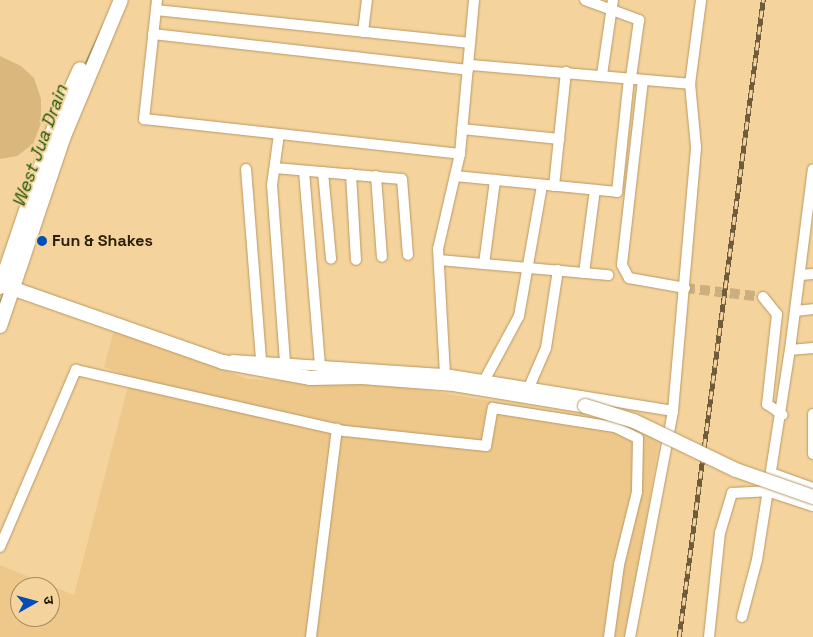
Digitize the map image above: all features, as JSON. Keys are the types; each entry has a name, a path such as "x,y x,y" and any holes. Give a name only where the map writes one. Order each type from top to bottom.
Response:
{"main road":[{"path":"0,326 3,286 56,122 111,0"},
{"path":"3,286 121,0"},
{"path":"3,286 224,362 310,378 454,384 585,406 634,421 736,470 813,497"}],"street":[{"path":"363,32 367,0"},
{"path":"445,374 439,260 460,154 474,0"},
{"path":"455,176 617,192 630,78 639,20 612,4 585,0"},
{"path":"630,637 673,411 686,288 696,147 690,84 701,0"},
{"path":"602,76 612,4"},
{"path":"460,154 144,119 156,5 470,44"},
{"path":"153,34 469,67 566,72 690,84"},
{"path":"554,186 566,72"},
{"path":"643,80 622,265 629,278 686,288"},
{"path":"462,129 559,139"},
{"path":"279,134 275,168 285,364"},
{"path":"275,168 402,178 408,255"},
{"path":"742,617 757,560 771,473 783,415 800,275 809,233 813,169"},
{"path":"246,170 261,361"},
{"path":"304,171 320,366"},
{"path":"323,172 331,260"},
{"path":"350,174 356,260"},
{"path":"376,176 382,258"},
{"path":"484,264 495,180"},
{"path":"485,379 519,316 530,268 542,185"},
{"path":"584,273 595,190"},
{"path":"439,260 608,275"},
{"path":"530,385 546,348 558,270"},
{"path":"800,275 813,274"},
{"path":"763,297 777,314 767,404 783,415"},
{"path":"795,310 813,309"},
{"path":"790,350 813,348"},
{"path":"224,362 261,361 445,374 530,385 673,411"},
{"path":"0,547 76,370 337,429 486,446 493,408 615,426 638,438 637,492 619,565 609,637"},
{"path":"813,414 813,454"},
{"path":"311,637 337,429"},
{"path":"771,473 813,488"},
{"path":"709,637 720,533 732,493 768,491 813,506"}],"shaded area":[{"path":"0,56 21,66 34,78 41,99 41,123 33,144 17,156 0,159"},
{"path":"114,330 248,379 398,386 596,418 660,435 628,637 0,637 0,565 30,577 10,577 10,627 60,627 60,589 74,595 130,378 104,367"}],"waterway":[{"name":"West Jua Drain","path":"84,67 103,26"},
{"name":"West Jua Drain","path":"0,304 4,291"}],"tunnel":[{"path":"685,288 763,297"}],"railway":[{"path":"679,637 763,0"}],"place":[{"name":"Fun & Shakes","path":"42,241"}]}
